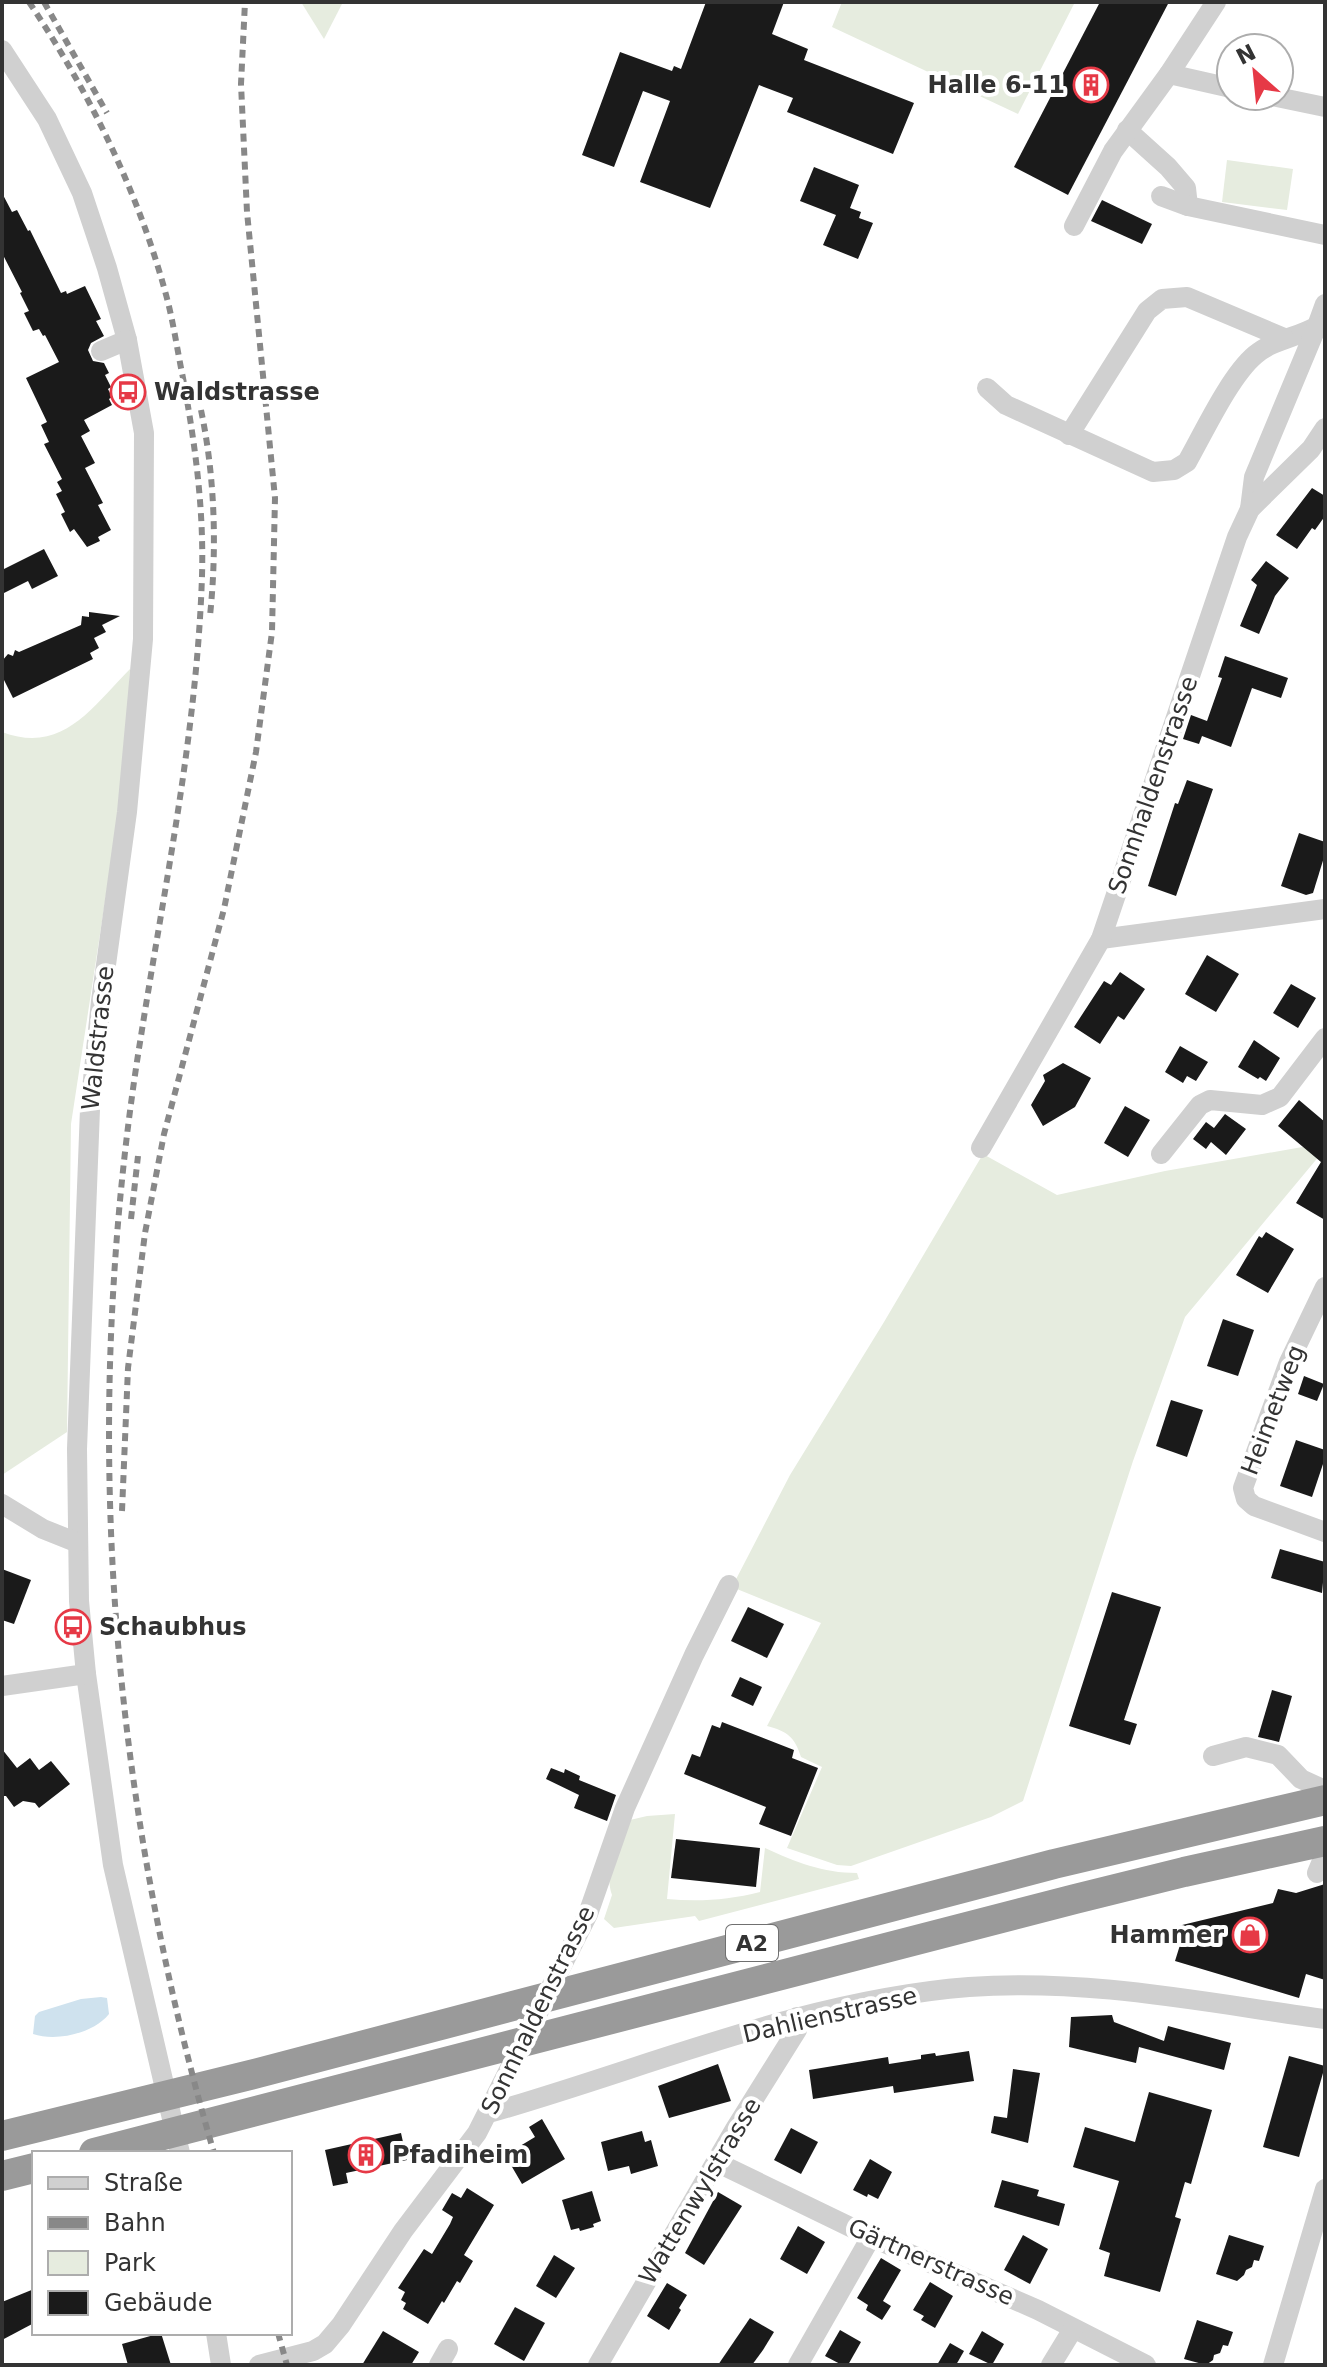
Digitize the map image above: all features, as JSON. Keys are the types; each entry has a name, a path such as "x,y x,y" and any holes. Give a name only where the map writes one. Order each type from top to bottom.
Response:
{"highway":[{"name":"A2","path":"2,2136 258,2073 1054,1864 1325,1800"},
{"name":"A2","path":"102,2151 1091,1895 1325,1841"},
{"path":"3,2176 32,2169"}],"street":[{"path":"1074,226 1127,130 1169,74 1216,2"},
{"name":"Waldstrasse","path":"2,50 47,119 82,193 127,340 144,433 143,639 127,812 101,1001 90,1109 77,1449 79,1598 86,1674"},
{"path":"1169,74 1215,84"},
{"path":"1295,101 1325,107"},
{"path":"1127,130 1186,188 1188,206"},
{"path":"1161,196 1188,206 1325,235"},
{"path":"1069,435 1147,311 1162,299 1187,297 1284,338"},
{"path":"1250,509 1254,477 1325,304"},
{"path":"987,388 1006,405 1153,472 1174,470 1187,462 1235,379 1254,356 1284,338 1302,335 1317,326"},
{"path":"101,351 127,340"},
{"name":"Sonnhaldenstrasse","path":"981,1148 1101,939 1232,550 1250,509 1311,449 1325,428"},
{"path":"1101,939 1325,909"},
{"path":"1161,1154 1200,1105 1210,1100 1262,1105 1280,1097 1325,1038"},
{"name":"Heimetweg","path":"1325,1287 1289,1362 1243,1488 1246,1499 1254,1506 1325,1532"},
{"path":"2,1504 43,1529 78,1543"},
{"name":"Sonnhaldenstrasse","path":"259,2365 313,2351 325,2344 403,2231 477,2133 588,1914 625,1808 729,1585"},
{"path":"2,1686 86,1674 113,1865 180,2151"},
{"path":"1213,1756 1246,1747 1278,1755 1301,1779 1325,1790"},
{"name":"Dahlienstrasse","path":"489,2113 797,2017 925,1992 970,1987 1062,1986 1140,1993 1325,2019"},
{"name":"Wattenwylstrasse","path":"598,2365 797,2030 797,2017"},
{"name":"Gärtnerstrasse","path":"716,2162 871,2237 1038,2310 1146,2365"},
{"path":"1273,2365 1325,2189"},
{"path":"798,2365 871,2237"},
{"path":"1051,2365 1073,2329"},
{"path":"216,2335 221,2365"}],"green space":[{"path":"301,2 343,2 324,39"},
{"path":"842,2 1075,2 1018,114 832,27"},
{"path":"1227,160 1293,169 1287,210 1222,202"},
{"path":"130,669 126,764 71,1124 67,1432 2,1475 2,732 42,737 59,732 89,712"},
{"path":"1325,1143 1325,1149 1185,1317 1133,1461 1023,1801 991,1817 851,1866 837,1865 787,1848 822,1767 801,1757 789,1736 767,1726 821,1623 732,1587 790,1475 983,1154 1057,1195 1165,1171"},
{"path":"675,1814 667,1899 714,1900 760,1892 765,1848 810,1866 857,1873 859,1879 699,1921 695,1916 614,1928 604,1919 612,1895 609,1876 617,1847 630,1820"}],"water":[{"path":"107,1998 109,2014 85,2031 53,2037 33,2034 35,2016 39,2012 81,1999"}],"building":[{"path":"706,2 784,2 772,34 808,49 804,60 914,103 893,154 787,112 793,98 759,85 710,208 640,182 670,101 643,91 614,167 582,155 620,52 672,71 674,66 681,69"},
{"name":"Halle 6-11","path":"1100,2 1169,2 1068,195 1014,167"},
{"path":"814,167 859,185 850,208 861,212 859,218 873,223 858,259 823,245 836,215 800,201"},
{"path":"2,193 12,212 17,210 30,230 61,293 66,291 67,294 85,286 101,319 96,321 104,336 91,343 88,350 93,361 104,363 109,373 105,375 111,387 108,389 112,405 84,420 90,431 81,436 95,463 85,468 103,503 98,505 111,530 98,537 100,541 87,547 74,529 70,532 61,514 65,512 56,494 62,491 57,482 62,479 44,444 49,442 41,425 47,422 26,378 59,362 45,335 39,329 33,331 24,313 29,311 22,292 2,253"},
{"path":"1102,200 1152,224 1142,244 1091,221"},
{"path":"1312,488 1325,496 1325,516 1297,549 1276,535"},
{"path":"44,549 58,576 32,589 28,581 2,594 2,570"},
{"path":"1266,561 1289,578 1275,596 1259,634 1240,626 1257,585 1251,580"},
{"path":"89,612 120,616 102,625 106,632 94,638 99,648 90,653 93,659 13,698 2,676 2,661 8,654 13,656 15,650 19,652 81,625 82,616 89,617"},
{"path":"1225,656 1288,678 1281,698 1252,688 1231,747 1202,736 1199,744 1183,739 1191,715 1207,721 1222,678 1218,677"},
{"path":"1187,780 1213,789 1176,896 1148,886 1175,803 1178,804"},
{"path":"1299,833 1325,842 1325,854 1313,893 1306,895 1281,886"},
{"path":"1207,955 1239,974 1216,1012 1185,994"},
{"path":"1120,972 1145,989 1124,1020 1118,1016 1100,1044 1074,1027 1104,981 1111,985"},
{"path":"1291,984 1316,998 1298,1028 1273,1013"},
{"path":"1254,1040 1280,1058 1266,1081 1238,1067"},
{"path":"1180,1046 1208,1062 1196,1081 1187,1076 1183,1083 1165,1072"},
{"path":"1063,1063 1091,1078 1075,1107 1043,1126 1031,1105 1045,1081 1043,1075"},
{"path":"1299,1100 1325,1122 1325,1220 1296,1203 1321,1162 1278,1126"},
{"path":"1125,1106 1150,1120 1128,1157 1104,1143"},
{"path":"1225,1114 1246,1129 1226,1155 1211,1142 1206,1149 1193,1139 1206,1122 1214,1128"},
{"path":"1266,1232 1294,1249 1268,1293 1236,1275 1259,1236 1262,1238"},
{"path":"1223,1319 1254,1330 1238,1376 1207,1366"},
{"path":"1304,1376 1324,1384 1317,1401 1298,1394"},
{"path":"1171,1400 1203,1410 1187,1457 1156,1446"},
{"path":"1296,1440 1325,1450 1312,1497 1280,1486"},
{"path":"1280,1549 1325,1562 1322,1593 1271,1578"},
{"path":"2,1569 31,1580 14,1624 2,1620"},
{"path":"1112,1592 1161,1607 1124,1720 1137,1724 1130,1745 1069,1726"},
{"path":"748,1607 784,1624 767,1658 731,1641"},
{"path":"740,1677 762,1687 753,1706 731,1696"},
{"path":"1272,1690 1292,1696 1279,1742 1258,1737"},
{"path":"722,1722 794,1750 792,1758 818,1768 791,1836 759,1824 766,1807 684,1774 692,1754 700,1757 712,1725 720,1728"},
{"path":"2,1749 17,1768 30,1758 39,1770 51,1761 70,1784 39,1808 35,1803 23,1801 14,1807 6,1796 2,1796"},
{"path":"551,1768 564,1773 565,1769 580,1776 579,1780 616,1795 607,1821 574,1808 579,1795 546,1779"},
{"path":"676,1839 760,1848 756,1887 671,1878"},
{"name":"Hammer","path":"1325,1884 1325,1980 1306,1974 1299,1998 1175,1961 1180,1945 1173,1943 1178,1926 1273,1903 1278,1889 1296,1893"},
{"path":"1112,2015 1114,2022 1164,2041 1168,2026 1231,2043 1224,2070 1139,2047 1136,2063 1069,2047 1071,2017"},
{"path":"969,2051 974,2081 894,2093 893,2086 813,2099 809,2070 888,2057 889,2064 921,2059 921,2055"},
{"path":"1289,2056 1325,2066 1299,2157 1263,2147"},
{"path":"718,2064 731,2101 669,2118 658,2086"},
{"path":"1013,2069 1040,2073 1028,2143 991,2133 994,2116 1007,2118"},
{"path":"1149,2092 1212,2110 1191,2184 1185,2182 1175,2217 1181,2219 1160,2292 1104,2276 1110,2253 1099,2249 1119,2181 1073,2167 1085,2127 1135,2142"},
{"path":"542,2119 565,2159 522,2184 505,2155 535,2137 529,2127"},
{"path":"791,2128 818,2142 801,2174 774,2160"},
{"path":"642,2131 645,2142 651,2140 658,2166 631,2174 629,2166 608,2171 601,2142"},
{"name":"Pfadiheim","path":"401,2133 407,2160 346,2173 348,2183 333,2186 325,2150"},
{"path":"870,2159 892,2172 878,2199 853,2190"},
{"path":"1002,2180 1039,2190 1037,2196 1065,2204 1059,2226 994,2207"},
{"path":"467,2188 494,2205 464,2255 473,2261 428,2324 403,2309 406,2303 401,2300 405,2292 398,2288 424,2249 432,2254 450,2224 453,2217 442,2210 452,2193 461,2198"},
{"path":"592,2191 601,2221 593,2224 594,2227 571,2230 562,2200"},
{"path":"718,2192 742,2206 704,2265 685,2253"},
{"path":"798,2226 825,2242 807,2274 780,2259"},
{"path":"1023,2235 1048,2249 1030,2284 1004,2270"},
{"path":"1229,2235 1264,2246 1259,2261 1254,2260 1252,2267 1237,2281 1216,2274"},
{"path":"554,2255 575,2268 556,2298 536,2286"},
{"path":"881,2258 901,2270 883,2301 891,2306 882,2320 866,2310 868,2305 857,2298"},
{"path":"930,2282 953,2296 935,2328 921,2320 924,2316 913,2310"},
{"path":"667,2283 687,2295 669,2330 647,2316"},
{"path":"32,2290 32,2324 2,2340 2,2302"},
{"path":"515,2307 545,2323 524,2361 494,2344"},
{"path":"750,2318 774,2332 763,2350 752,2365 718,2365"},
{"path":"1197,2320 1233,2332 1228,2346 1223,2345 1220,2353 1206,2365 1184,2359"},
{"path":"840,2330 861,2342 848,2365 825,2356"},
{"path":"383,2331 419,2352 411,2365 362,2365"},
{"path":"982,2331 1004,2344 992,2365 969,2354"},
{"path":"162,2335 171,2365 128,2365 122,2344"},
{"path":"950,2343 964,2351 956,2365 937,2365"}],"railway":[{"path":"29,2 71,70 109,141 154,253 168,302 183,378 200,501 202,576 194,692 179,807 128,1126 118,1217 109,1389 115,1610 126,1720 141,1829 161,1938 185,2046 213,2151"},
{"path":"44,2 107,113"},
{"path":"122,1511 128,1368 145,1233 164,1134 224,909 256,752 272,632 275,498 247,212 241,84 245,2"},
{"path":"201,410 213,513 214,565 210,616"},
{"path":"131,1219 138,1156"},
{"path":"279,2335 287,2365"}],"place":[{"name":"Halle 6-11","path":"1091,85"},
{"name":"Waldstrasse","path":"128,392"},
{"name":"Schaubhus","path":"73,1627"},
{"name":"Hammer","path":"1250,1935"},
{"name":"Pfadiheim","path":"366,2155"}]}
